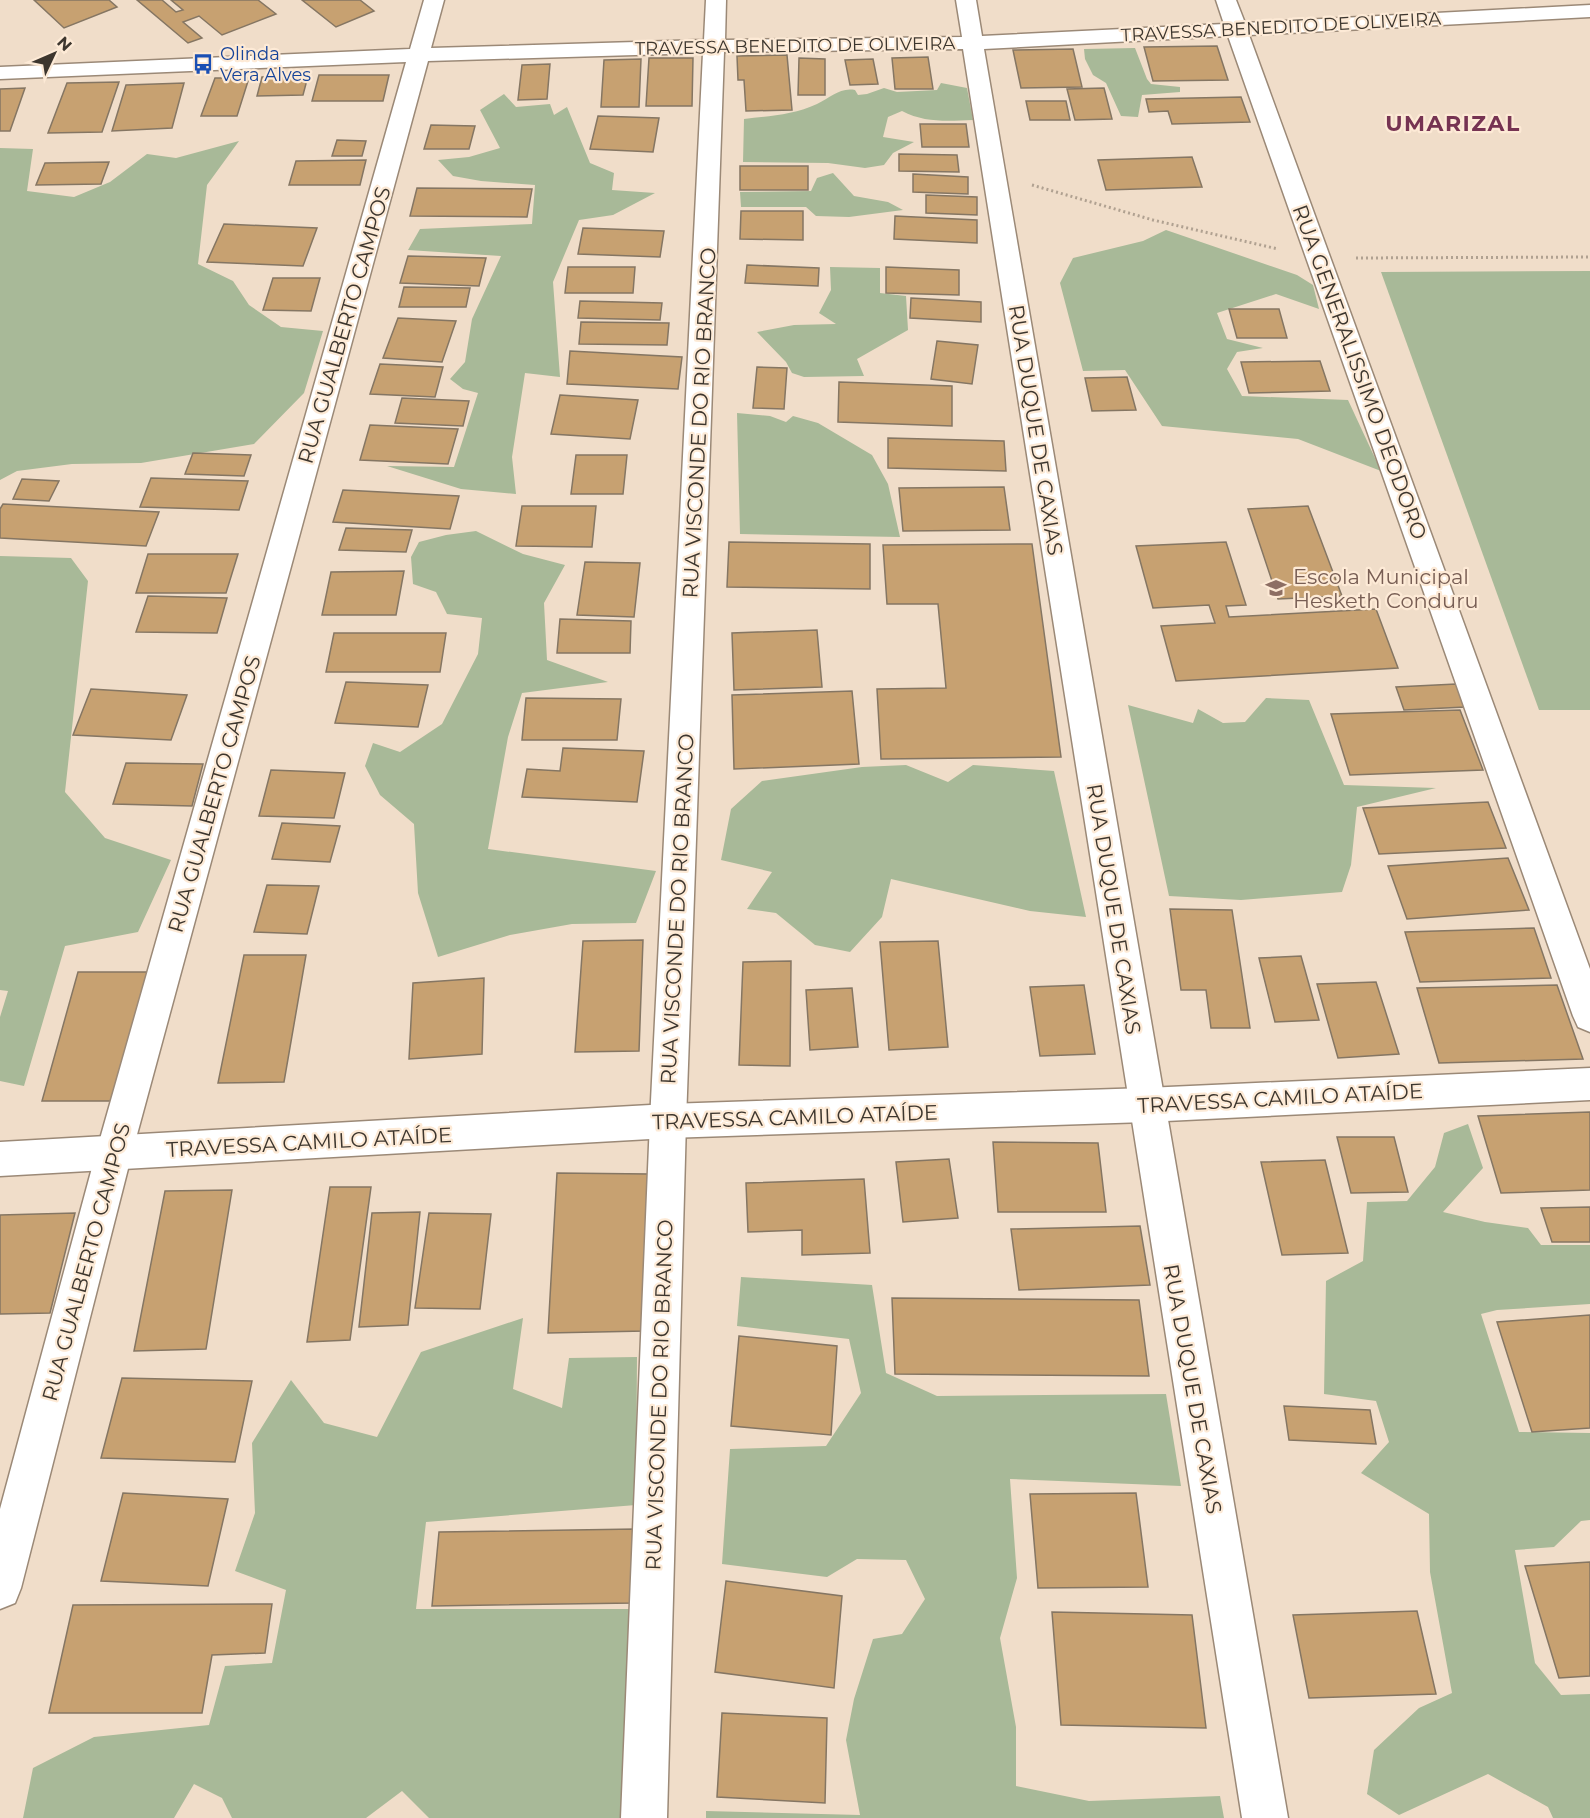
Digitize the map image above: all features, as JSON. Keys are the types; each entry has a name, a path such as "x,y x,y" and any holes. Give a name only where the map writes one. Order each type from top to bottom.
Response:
{"street":[{"name":"RUA GUALBERTO CAMPOS","path":"0,1588 114,1153 434,0"},
{"name":"RUA VISCONDE DO RIO BRANCO","path":"644,1818 668,1121 716,46 716,0"},
{"name":"RUA DUQUE DE CAXIAS","path":"966,0 1265,1818"},
{"name":"RUA GENERALISSIMO DEODORO","path":"1226,0 1590,1016"},
{"name":"TRAVESSA BENEDITO DE OLIVEIRA","path":"0,73 419,55 716,46 973,43 1590,11"},
{"name":"TRAVESSA CAMILO ATAÍDE","path":"0,1159 668,1121 1146,1105 1590,1084"}],"green space":[{"path":"1135,48 1151,84 1180,87 1180,92 1142,95 1138,117 1121,116 1106,83 1093,75 1085,59 1084,49"},
{"path":"941,83 967,88 973,120 945,121 919,118 902,111 888,117 883,137 914,142 893,153 884,165 865,168 828,163 743,162 744,119 799,111 850,89 855,90 858,95 884,88 897,92 937,90"},
{"path":"504,94 516,107 550,104 554,115 567,107 590,163 614,173 612,190 655,193 613,215 579,220 553,282 560,377 525,373 512,457 516,494 461,489 387,466 454,467 478,393 463,389 450,379 465,362 472,319 501,256 408,250 420,229 532,224 535,185 481,181 453,176 438,160 469,157 500,148 480,110"},
{"path":"239,141 207,185 198,264 233,281 249,305 281,327 323,331 304,393 254,444 141,463 72,464 17,471 0,480 0,148 33,149 27,191 74,197 110,182 147,154 176,158"},
{"path":"833,173 854,196 888,202 903,210 849,217 816,216 806,207 741,207 740,192 811,191 817,178"},
{"path":"1166,230 1297,275 1313,285 1319,309 1276,294 1217,313 1227,339 1263,348 1237,352 1227,369 1242,396 1348,400 1381,471 1298,439 1162,426 1125,370 1083,371 1060,283 1073,258 1143,241"},
{"path":"830,267 880,268 880,293 906,296 908,330 857,359 864,376 804,377 792,373 786,362 757,332 794,325 836,324 819,313 831,290"},
{"path":"1590,271 1590,710 1539,710 1381,272"},
{"path":"737,413 770,416 786,422 793,416 818,423 872,455 888,484 900,537 740,534"},
{"path":"476,531 523,554 565,565 544,603 547,660 608,682 522,693 508,737 488,849 656,871 636,923 572,924 510,935 438,957 418,893 414,824 380,795 365,766 373,743 400,752 442,724 478,654 482,618 447,614 436,592 413,584 411,557 419,542"},
{"path":"0,556 71,558 88,581 65,792 105,838 171,860 138,932 65,946 24,1086 0,1081 0,1017 8,991 0,990"},
{"path":"1266,698 1309,700 1344,785 1436,788 1357,807 1351,865 1342,892 1241,900 1169,896 1128,705 1193,723 1198,709 1223,723 1245,722"},
{"path":"906,765 948,782 973,765 1054,771 1086,917 1030,911 891,879 882,917 850,952 815,945 776,913 747,909 772,872 721,860 731,809 762,781 862,767"},
{"path":"1468,1124 1483,1168 1443,1212 1485,1222 1528,1228 1541,1245 1590,1245 1590,1304 1497,1310 1481,1314 1519,1432 1590,1433 1590,1520 1581,1521 1554,1547 1515,1550 1535,1663 1561,1695 1590,1694 1590,1818 1553,1818 1548,1807 1488,1774 1399,1815 1367,1794 1374,1750 1419,1708 1452,1693 1430,1572 1429,1514 1361,1473 1389,1442 1376,1401 1324,1394 1326,1281 1363,1261 1367,1202 1407,1201 1435,1167 1444,1133"},
{"path":"741,1277 872,1285 886,1373 937,1396 1166,1394 1181,1486 1010,1479 1017,1578 1000,1638 1016,1727 1016,1786 1089,1801 1220,1796 1224,1818 706,1818 706,1811 860,1815 846,1740 854,1699 873,1639 902,1634 925,1599 906,1560 857,1559 827,1577 722,1564 730,1449 826,1446 861,1393 849,1339 737,1326"},
{"path":"523,1318 513,1389 562,1408 569,1358 637,1357 636,1505 426,1522 416,1609 634,1609 628,1818 429,1818 402,1791 366,1818 232,1818 222,1798 194,1784 174,1818 23,1818 33,1768 94,1737 209,1725 225,1666 272,1663 286,1590 235,1571 255,1513 252,1443 291,1380 324,1423 377,1437 421,1352"}],"building":[{"path":"34,0 109,0 117,7 64,28"},
{"path":"137,0 162,0 176,12 183,10 171,0 258,0 276,14 222,35 199,16 183,22 202,38 188,43"},
{"path":"302,0 360,0 374,11 336,27"},
{"path":"1217,46 1228,80 1153,81 1144,47"},
{"path":"1073,49 1082,87 1021,88 1013,50"},
{"path":"787,55 792,110 746,111 744,80 738,80 737,56"},
{"path":"928,57 933,89 895,89 892,58"},
{"path":"649,58 693,58 692,106 646,106"},
{"path":"799,58 825,59 825,95 798,95"},
{"path":"641,59 639,107 601,107 604,60"},
{"path":"873,59 878,84 850,85 845,60"},
{"path":"550,64 547,99 518,100 522,65"},
{"path":"319,75 389,75 383,101 312,101"},
{"path":"308,76 303,95 257,96 262,77"},
{"path":"215,78 249,78 237,116 201,116"},
{"path":"119,82 102,132 48,133 67,83"},
{"path":"184,83 172,128 112,131 126,85"},
{"path":"25,88 10,131 0,131 0,89"},
{"path":"1104,88 1112,119 1075,120 1067,89"},
{"path":"1241,97 1250,122 1172,124 1168,111 1149,112 1146,99"},
{"path":"1026,101 1066,101 1070,120 1030,120"},
{"path":"598,116 659,118 653,152 590,149"},
{"path":"920,124 966,124 969,147 922,147"},
{"path":"431,125 475,126 469,149 424,149"},
{"path":"337,140 366,141 362,156 332,156"},
{"path":"899,154 957,155 959,172 899,171"},
{"path":"1192,157 1202,187 1106,190 1098,160"},
{"path":"366,160 360,185 289,185 296,161"},
{"path":"109,162 101,184 36,185 45,163"},
{"path":"740,166 808,166 808,190 740,190"},
{"path":"913,174 968,177 968,194 913,192"},
{"path":"417,188 532,189 527,217 410,216"},
{"path":"926,195 977,197 977,215 926,213"},
{"path":"741,211 803,211 803,240 740,239"},
{"path":"895,216 977,220 977,243 894,239"},
{"path":"224,224 317,228 303,266 207,262"},
{"path":"583,228 664,231 660,257 578,254"},
{"path":"408,256 486,258 479,286 400,283"},
{"path":"747,265 819,268 818,286 745,283"},
{"path":"568,267 635,267 633,293 565,293"},
{"path":"886,267 959,270 959,295 886,293"},
{"path":"273,278 320,278 311,311 263,310"},
{"path":"404,287 470,288 466,307 399,307"},
{"path":"911,298 981,302 981,322 910,318"},
{"path":"580,301 662,303 660,320 578,318"},
{"path":"1229,309 1279,309 1287,338 1237,338"},
{"path":"398,318 456,321 442,362 383,358"},
{"path":"581,322 669,323 667,345 579,344"},
{"path":"937,341 978,345 972,384 931,379"},
{"path":"570,351 682,357 678,389 567,384"},
{"path":"1320,361 1330,391 1249,393 1241,362"},
{"path":"380,364 443,367 435,397 370,394"},
{"path":"757,367 787,368 784,409 753,408"},
{"path":"1127,377 1136,410 1092,411 1085,378"},
{"path":"839,382 952,386 952,426 838,422"},
{"path":"560,395 638,400 630,439 551,434"},
{"path":"402,398 469,401 463,426 395,423"},
{"path":"370,425 458,429 448,464 360,460"},
{"path":"888,438 1004,441 1006,471 888,468"},
{"path":"193,453 251,455 244,476 185,474"},
{"path":"576,455 627,455 623,494 571,494"},
{"path":"151,478 248,481 239,510 140,507"},
{"path":"22,479 59,481 49,501 13,499"},
{"path":"1004,487 1010,530 903,531 899,488"},
{"path":"343,490 459,496 450,529 333,522"},
{"path":"3,504 159,512 146,546 0,538 0,509"},
{"path":"522,506 596,506 592,547 516,546"},
{"path":"1308,506 1342,596 1278,599 1248,509"},
{"path":"346,528 412,530 406,552 339,550"},
{"path":"729,542 870,544 870,589 727,587"},
{"path":"1226,542 1246,605 1226,606 1229,617 1376,609 1398,668 1176,681 1161,626 1215,623 1209,605 1153,608 1136,546"},
{"path":"1032,544 1061,757 881,759 877,689 946,688 938,604 887,604 883,545"},
{"path":"148,554 238,554 226,593 136,593"},
{"path":"585,562 640,563 634,617 577,615"},
{"path":"404,571 396,615 322,615 331,572"},
{"path":"148,596 227,598 217,633 136,632"},
{"path":"560,619 631,621 630,653 557,653"},
{"path":"817,630 822,687 734,690 732,633"},
{"path":"334,633 446,633 440,672 326,672"},
{"path":"346,682 428,685 418,727 335,723"},
{"path":"1456,684 1465,707 1404,710 1396,687"},
{"path":"91,689 187,695 171,740 73,735"},
{"path":"852,691 859,764 734,769 732,695"},
{"path":"526,698 621,699 617,740 522,740"},
{"path":"1460,710 1483,770 1350,775 1331,714"},
{"path":"563,748 644,751 637,802 522,797 527,769 560,771"},
{"path":"126,763 203,764 192,806 113,804"},
{"path":"271,770 345,773 334,818 259,816"},
{"path":"1488,802 1506,848 1379,854 1363,808"},
{"path":"282,823 340,826 330,862 272,859"},
{"path":"1508,858 1529,910 1407,919 1388,866"},
{"path":"267,885 319,886 307,934 254,932"},
{"path":"1170,909 1232,910 1250,1028 1211,1028 1206,990 1181,990"},
{"path":"1534,928 1551,978 1420,982 1405,932"},
{"path":"643,940 639,1051 575,1052 583,941"},
{"path":"938,941 948,1047 889,1050 880,942"},
{"path":"244,955 306,955 284,1082 218,1083"},
{"path":"1301,956 1319,1020 1275,1022 1259,958"},
{"path":"791,961 790,1066 739,1065 743,962"},
{"path":"78,972 152,972 119,1101 42,1101"},
{"path":"484,978 482,1054 409,1059 413,983"},
{"path":"1376,982 1399,1054 1338,1058 1317,984"},
{"path":"1084,985 1095,1054 1040,1056 1030,987"},
{"path":"1557,985 1583,1059 1439,1063 1417,988"},
{"path":"852,988 858,1047 810,1050 806,990"},
{"path":"1590,1112 1590,1190 1501,1193 1478,1116"},
{"path":"1337,1137 1394,1137 1408,1192 1351,1193"},
{"path":"993,1142 1098,1143 1106,1212 998,1212"},
{"path":"949,1159 958,1218 903,1222 896,1162"},
{"path":"1325,1160 1348,1253 1282,1255 1261,1162"},
{"path":"557,1173 649,1174 645,1331 548,1333"},
{"path":"864,1179 870,1253 802,1255 802,1230 748,1232 746,1183"},
{"path":"330,1187 371,1187 350,1340 307,1342"},
{"path":"232,1190 206,1349 134,1351 165,1191"},
{"path":"1590,1207 1590,1242 1552,1242 1541,1208"},
{"path":"420,1212 408,1325 359,1327 372,1213"},
{"path":"75,1213 50,1313 0,1314 0,1215"},
{"path":"429,1213 491,1214 480,1309 415,1308"},
{"path":"1140,1226 1150,1285 1019,1290 1011,1229"},
{"path":"892,1298 1139,1300 1149,1376 895,1374"},
{"path":"1590,1315 1590,1428 1532,1432 1497,1322"},
{"path":"739,1336 837,1346 831,1435 731,1426"},
{"path":"122,1378 252,1381 235,1462 101,1458"},
{"path":"1284,1406 1370,1410 1376,1444 1289,1440"},
{"path":"123,1493 228,1499 208,1586 101,1581"},
{"path":"1136,1493 1148,1587 1038,1588 1030,1494"},
{"path":"636,1529 633,1603 432,1606 439,1532"},
{"path":"1590,1562 1590,1676 1559,1678 1525,1566"},
{"path":"726,1581 842,1596 834,1688 715,1672"},
{"path":"272,1604 265,1653 212,1655 202,1713 49,1713 73,1605"},
{"path":"1417,1611 1436,1694 1309,1698 1293,1615"},
{"path":"1052,1612 1192,1615 1206,1728 1061,1725"},
{"path":"722,1713 827,1718 825,1803 717,1797"}],"place":[{"name":"Olinda Vera Alves","path":"203,64"},
{"name":"Escola Municipal Hesketh Conduru","path":"1276,588"}],"district":[{"name":"UMARIZAL","path":"1453,123"}]}
